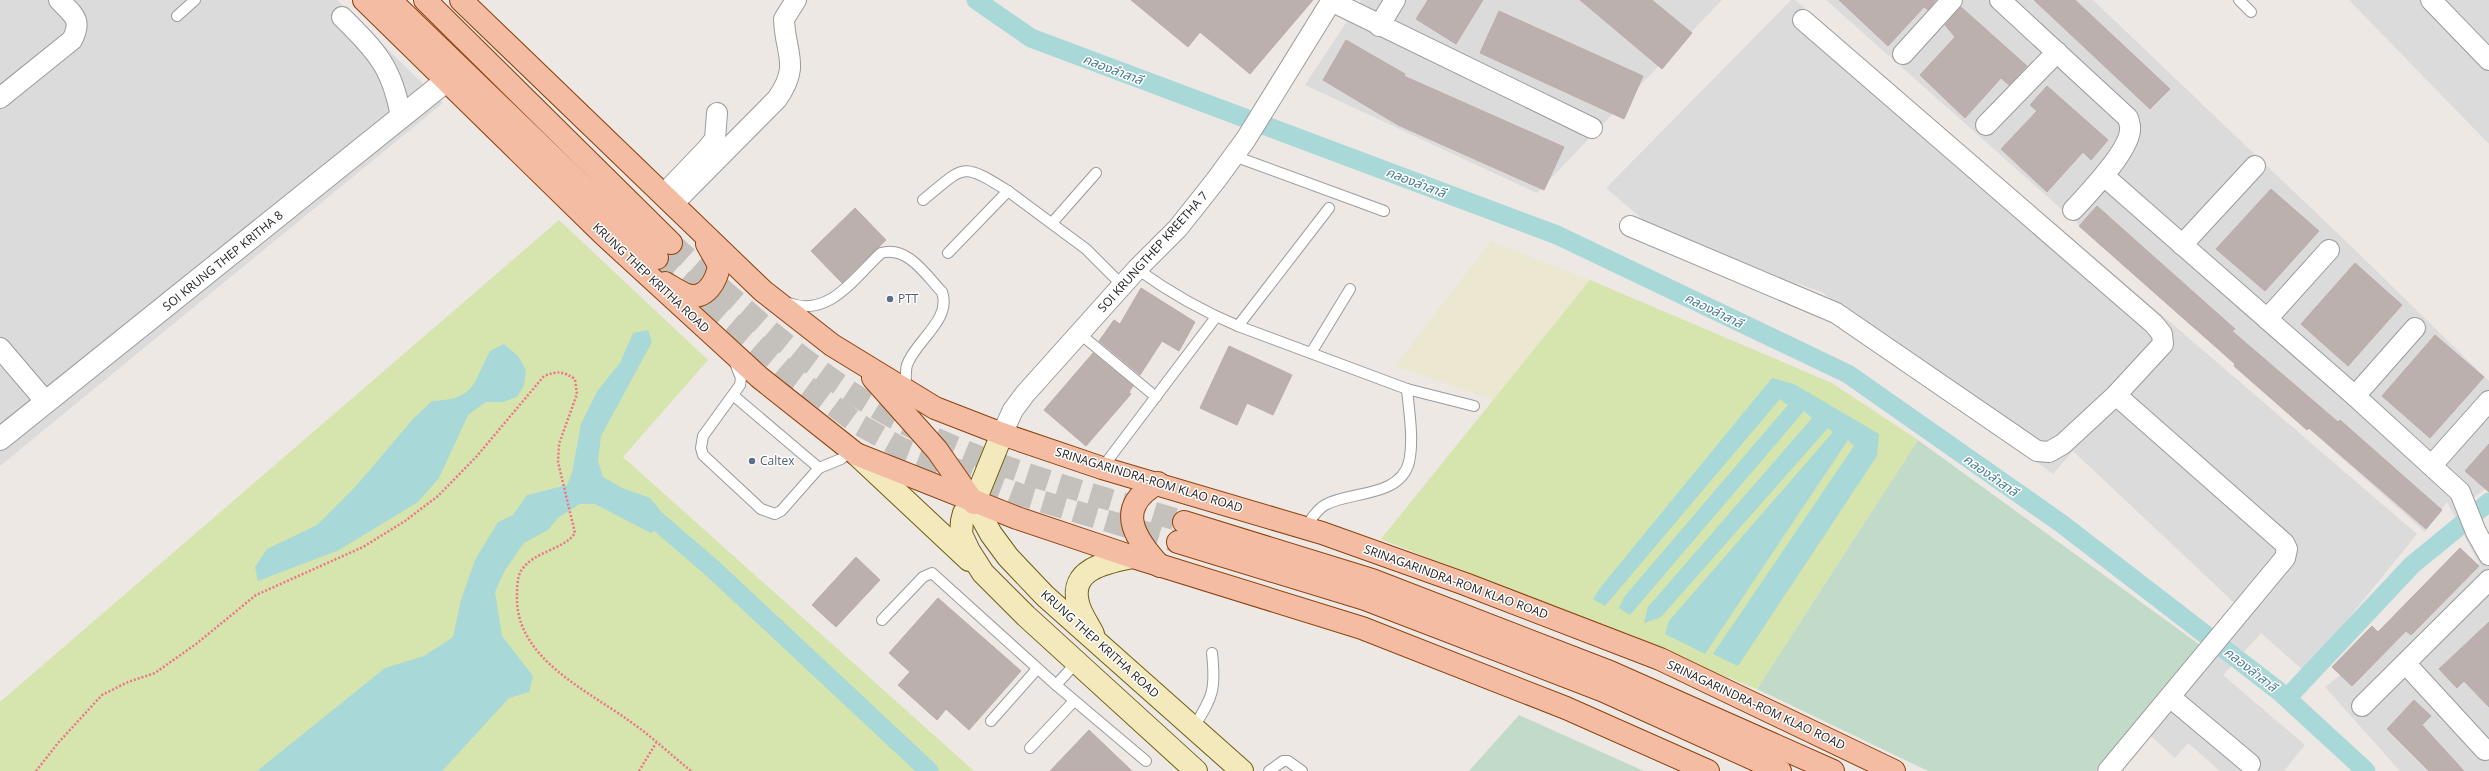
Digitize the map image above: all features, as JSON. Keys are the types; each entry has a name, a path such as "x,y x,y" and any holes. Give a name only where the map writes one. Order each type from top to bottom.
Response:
{"main road":[{"name":"KRUNG THEP KRITHA ROAD","path":"364,0 603,234 657,257"},
{"name":"KRUNG THEP KRITHA ROAD","path":"390,0 657,257"},
{"name":"KRUNG THEP KRITHA ROAD","path":"425,0 657,257 726,346 759,377 854,452 974,503 991,534 1008,557 1045,596 1097,644 1194,727 1242,771"},
{"path":"461,0 763,291 832,345 935,408 1002,434 974,503 964,513 961,534 983,573"},
{"path":"657,257 689,295 702,293 709,289 716,280 719,265 693,223"},
{"path":"860,362 937,450 974,503 1160,566 1362,628 1566,708 1708,771"},
{"name":"SRINAGARINDRA-ROM KLAO ROAD","path":"1002,434 1102,468 1158,483 1305,528 1464,584 1660,660 1894,771"},
{"path":"854,452 1076,663 1196,771"},
{"path":"1158,483 1141,494 1133,514 1133,522 1135,535 1142,546 1160,566"},
{"path":"1184,522 1386,586 1610,672 1833,771"},
{"path":"1178,542 1373,602 1604,691 1780,771"},
{"path":"1097,644 1078,602 1079,582 1091,568 1105,563 1133,557"}],"street":[{"path":"0,98 72,40 78,28 76,18 59,0"},
{"path":"668,200 777,99 784,90 791,68 784,19 796,0"},
{"path":"1380,26 1395,0"},
{"path":"1903,54 1952,0"},
{"path":"2000,0 2128,118 2130,130 2126,143 2104,176 2073,210"},
{"path":"2431,0 2489,60"},
{"path":"1331,1 1592,128"},
{"name":"SOI KRUNGTHEP KREETHA 7","path":"1002,434 1013,410 1025,394 1137,269 1178,228 1234,156 1331,1"},
{"path":"342,17 375,50 384,64 397,94 401,118"},
{"path":"1630,226 1836,313 2037,451 2049,452 2063,444 2116,395 2163,344 2162,334 2154,324 1803,20"},
{"path":"1986,125 2057,52"},
{"name":"SOI KRUNG THEP KRITHA 8","path":"0,439 446,81"},
{"path":"668,200 715,139 717,113"},
{"path":"2182,245 2255,166"},
{"path":"2104,176 2432,465 2460,492 2476,532 2489,555"},
{"path":"2267,319 2329,250"},
{"path":"2354,396 2415,328"},
{"path":"0,348 46,402"},
{"path":"2108,771 2285,558 2287,549 2284,544 2116,395"},
{"path":"2432,465 2489,401"},
{"path":"2362,706 2489,580"},
{"path":"2406,664 2485,750"},
{"path":"2170,697 2250,764"}],"lane":[{"path":"177,16 195,0"},
{"path":"2239,0 2250,12"},
{"path":"1234,156 1384,211"},
{"path":"923,200 957,173 967,170 980,173 1052,223 1102,262 1123,286"},
{"path":"1052,223 1096,173"},
{"path":"948,253 1008,191"},
{"path":"1238,326 1329,208"},
{"path":"763,291 792,304 818,306 830,302 881,253 893,251 907,257 942,292 944,298 941,315 908,364 906,390"},
{"path":"1137,269 1162,287 1216,317 1238,326 1407,389 1474,406"},
{"path":"1311,353 1350,289"},
{"path":"1102,468 1216,317"},
{"path":"1079,333 1156,397"},
{"path":"726,346 741,378 740,385 734,396 703,436 701,448 703,455 761,509 775,514 781,510 819,468 854,452"},
{"path":"1305,528 1323,506 1334,501 1377,491 1388,486 1401,476 1408,463 1411,438 1407,389"},
{"path":"734,396 819,468"},
{"path":"882,620 923,576 932,573 1037,669 1146,761"},
{"path":"1194,727 1210,701 1215,681 1212,653"},
{"path":"1056,685 1076,663"},
{"path":"991,721 1037,669"},
{"path":"1030,748 1074,701"},
{"path":"1270,771 1288,761 1302,771"}],"path":[{"path":"36,771 58,743 102,695 128,682 155,673 196,644 256,595 363,546 405,521 438,496 477,456 544,376 556,372 565,372 575,379 577,394 558,444 558,462 562,484 572,518 574,533 571,539 539,554 520,571 517,588 517,611 526,634 540,655 590,696 628,720 692,771"},
{"path":"639,771 656,743"}],"shaded area":[{"path":"0,0 337,0 443,103 0,466"},
{"path":"1361,0 1722,0 1537,193 1305,85"},
{"path":"1791,0 1795,0 2417,534 2305,672 2261,633 2223,675 2305,745 2284,771 2220,771 2188,743 2175,758 2144,730 2244,612 2073,451 2053,474 1940,390 1822,292 1663,237 1606,188"},
{"path":"1826,0 2093,0 2353,248 2489,381 2489,486 2469,501 2489,544 2489,771 2400,771 2325,687 2479,564 2447,502 2425,532"},
{"path":"2349,0 2489,0 2489,144"},
{"path":"1491,241 1590,280 1493,400 1395,366"}],"green space":[{"path":"559,220 708,360 623,457 974,771 0,771 0,702"},
{"path":"1590,280 1832,383 1918,440 1757,689 1381,539"},
{"path":"1918,440 2200,645 2096,771 1928,771 1757,689"},
{"path":"1519,715 1644,771 1469,771"}],"water":[{"path":"648,330 652,342 601,436 598,461 603,477 622,488 650,498 663,514 660,528 651,533 595,504 580,504 559,517 548,530 524,543 505,570 495,592 502,636 533,676 529,692 509,698 442,771 257,771 385,668 424,656 453,637 461,600 475,560 498,522 513,515 527,495 567,485 572,473 581,424 598,390 620,363 633,333"},
{"path":"504,344 518,356 526,370 524,385 517,397 503,402 486,402 468,415 439,478 418,502 339,550 258,581 255,567 267,549 317,525 357,485 413,419 432,401 446,400 465,393 471,388 490,351"},
{"path":"1772,378 1794,384 1879,434 1877,456 1738,666 1713,654 1854,446 1848,440 1705,654 1665,634 1669,621 1833,432 1828,428 1661,617 1644,623 1648,607 1812,418 1804,411 1630,615 1619,608 1624,597 1788,405 1780,399 1605,606 1593,599 1600,588"}],"building":[{"path":"1131,0 1313,0 1250,74 1200,32 1188,47"},
{"path":"1428,0 1483,0 1456,44 1416,19"},
{"path":"1580,0 1652,0 1692,33 1662,69"},
{"path":"1839,0 1936,0 1928,10 1924,7 1888,46"},
{"path":"2034,0 2075,0 2170,89 2150,109"},
{"path":"1961,7 2027,66 2009,85 2001,78 1965,118 1920,75 1955,37 1945,25"},
{"path":"1499,11 1643,76 1624,119 1480,53"},
{"path":"1346,40 1405,74 1404,76 1564,147 1544,190 1398,125 1323,80"},
{"path":"2047,86 2108,140 2091,160 2083,152 2047,192 2001,149 2037,111 2030,105"},
{"path":"2271,189 2319,231 2265,291 2216,249"},
{"path":"2097,206 2235,329 2232,331 2338,422 2340,420 2442,510 2426,529 2309,428 2307,430 2079,226"},
{"path":"855,208 886,240 842,283 811,251"},
{"path":"2355,263 2402,305 2348,366 2301,324"},
{"path":"1141,288 1195,322 1179,351 1162,341 1140,375 1099,341 1114,320 1120,324"},
{"path":"2435,335 2484,377 2430,438 2382,396"},
{"path":"1229,346 1292,375 1273,415 1247,403 1237,425 1200,408"},
{"path":"1093,353 1133,386 1129,392 1131,394 1086,446 1044,410"},
{"path":"2489,444 2489,492 2465,471"},
{"path":"2460,548 2479,566 2411,635 2406,631 2352,686 2332,667 2372,626 2378,632"},
{"path":"856,557 880,580 836,627 812,605"},
{"path":"938,598 1021,671 969,730 946,709 937,720 898,685 910,672 889,653"},
{"path":"2489,622 2489,707 2464,681 2457,688 2439,669"},
{"path":"2414,700 2431,716 2422,725 2464,771 2429,771 2387,729"},
{"path":"1089,730 1132,771 1050,771"}],"waterway":[{"name":"คลองลำสาลี","path":"976,0 1031,38 1557,235 1848,374 2062,524 2280,692 2366,771"},
{"path":"2287,698 2412,565 2489,502"},
{"path":"641,507 713,569 929,771"}],"tunnel":[{"path":"671,243 742,307 791,348 841,386 905,424 982,458 1063,485 1184,522"},
{"path":"657,258 793,376 858,424 901,448 1024,496 1178,542"}],"place":[{"name":"PTT","path":"890,299"},
{"name":"Caltex","path":"752,461"}]}
